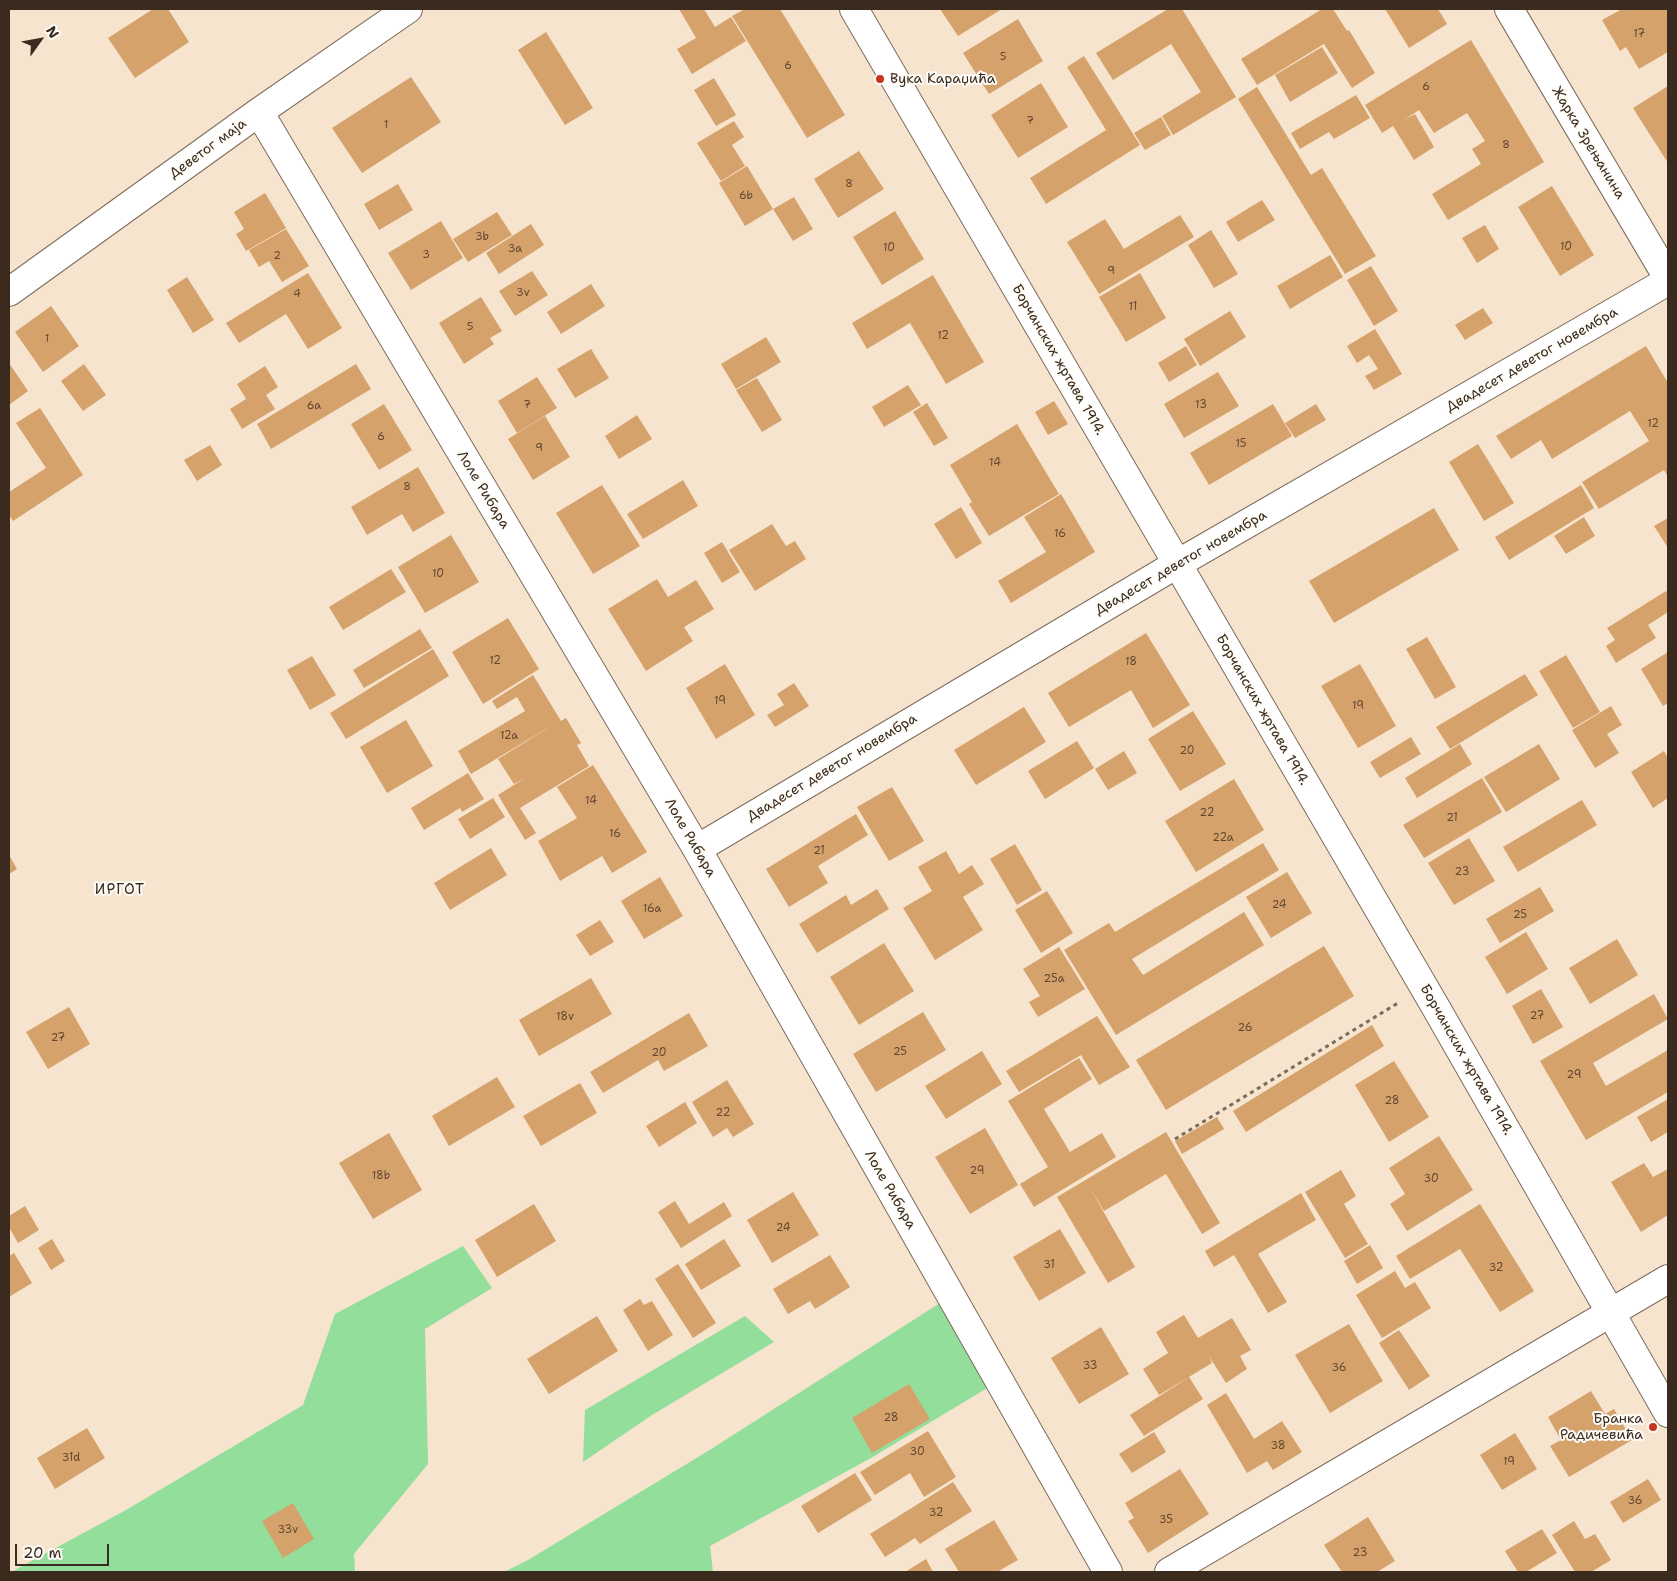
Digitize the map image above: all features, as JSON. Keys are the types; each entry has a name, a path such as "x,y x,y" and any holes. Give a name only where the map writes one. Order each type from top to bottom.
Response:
{"street":[{"name":"Деветог маја","path":"9,292 259,112 408,9"},
{"name":"Борчанских жртава 1914.","path":"854,9 1424,987 1668,1412"},
{"name":"Жарка Зрењанина","path":"1509,9 1668,280"},
{"name":"Лоле Рибара","path":"259,112 696,849 1108,1572"},
{"name":"Двадесет деветог новембра","path":"696,849 1177,564 1668,280"},
{"path":"1169,1572 1668,1279"}],"path":[{"path":"1175,1139 1424,987"}],"green space":[{"path":"463,1246 492,1288 425,1329 428,1464 354,1554 355,1572 11,1572 126,1510 303,1405 335,1314"},
{"path":"951,1296 999,1381 871,1458 710,1546 713,1572 504,1572 528,1560 708,1451"},
{"path":"745,1316 774,1342 652,1415 583,1462 585,1410"}],"building":[{"path":"153,9 168,9 189,42 135,78 108,38"},
{"path":"679,9 704,9 715,27 731,17 746,41 692,74 677,49 696,38"},
{"path":"745,9 780,9 845,115 807,138 732,16"},
{"path":"940,9 1002,9 958,36"},
{"path":"1168,9 1182,9 1236,97 1173,135 1162,116 1201,92 1171,44 1113,80 1096,53"},
{"path":"1322,9 1333,9 1347,31 1349,30 1375,73 1352,88 1324,44 1257,85 1241,59"},
{"path":"1385,9 1438,9 1447,24 1409,48"},
{"path":"1622,9 1668,9 1668,52 1639,69 1626,47 1620,51 1602,20"},
{"path":"1018,19 1043,61 989,94 963,53"},
{"path":"546,32 593,108 565,125 518,50"},
{"path":"1471,40 1544,162 1448,220 1432,194 1481,164 1472,149 1485,141 1467,113 1434,133 1419,110 1404,120 1415,114 1434,147 1414,160 1393,126 1382,133 1365,105"},
{"path":"1322,47 1338,73 1290,102 1275,75"},
{"path":"1084,56 1140,145 1046,204 1030,178 1106,130 1067,67"},
{"path":"411,77 441,122 362,173 332,128"},
{"path":"714,78 736,115 716,126 694,90"},
{"path":"1041,83 1068,127 1018,158 991,115"},
{"path":"1668,86 1668,163 1633,108"},
{"path":"1257,87 1311,175 1322,168 1376,256 1345,274 1238,99"},
{"path":"1356,95 1370,118 1334,139 1329,132 1300,149 1291,133"},
{"path":"1161,117 1171,135 1145,150 1134,133"},
{"path":"734,121 744,137 732,145 745,166 721,181 697,143"},
{"path":"859,151 884,189 838,218 814,179"},
{"path":"747,166 773,209 745,226 719,183"},
{"path":"398,184 413,210 379,230 364,204"},
{"path":"1552,186 1594,255 1560,276 1518,207"},
{"path":"265,193 286,228 246,251 236,234 244,229 234,212"},
{"path":"794,197 813,229 793,241 773,209"},
{"path":"1262,200 1275,220 1238,242 1226,222"},
{"path":"895,211 924,259 882,285 853,237"},
{"path":"497,212 512,235 468,262 453,239"},
{"path":"1180,215 1194,237 1099,294 1067,242 1105,219 1124,249"},
{"path":"441,221 463,258 411,290 388,253"},
{"path":"531,224 544,245 499,274 486,253"},
{"path":"1485,225 1499,249 1477,263 1462,238"},
{"path":"286,229 309,266 282,282 269,261 259,267 249,250"},
{"path":"1211,230 1238,274 1214,288 1188,245"},
{"path":"1330,255 1343,277 1290,309 1277,286"},
{"path":"1371,266 1398,311 1374,326 1347,280"},
{"path":"532,271 548,295 515,316 499,291"},
{"path":"308,273 342,328 308,349 286,314 239,343 226,323"},
{"path":"1140,273 1166,318 1126,342 1099,297"},
{"path":"933,275 984,362 946,384 910,323 867,349 852,323"},
{"path":"187,277 214,320 193,333 167,290"},
{"path":"591,284 605,306 561,334 547,312"},
{"path":"481,297 502,331 490,338 494,344 464,364 439,323"},
{"path":"51,306 79,346 43,372 15,332"},
{"path":"1483,308 1493,323 1465,340 1455,325"},
{"path":"1230,311 1246,337 1200,366 1184,339"},
{"path":"1375,329 1402,374 1374,390 1365,376 1378,369 1369,355 1357,363 1347,346"},
{"path":"766,337 781,362 736,389 721,364"},
{"path":"1186,346 1197,365 1169,382 1158,363"},
{"path":"1646,346 1668,383 1668,477 1664,470 1599,509 1582,482 1649,441 1630,411 1552,459 1541,440 1511,459 1496,436"},
{"path":"591,349 609,378 575,398 557,369"},
{"path":"9,363 28,391 9,405"},
{"path":"84,364 106,395 83,411 61,381"},
{"path":"356,364 371,389 271,449 257,424"},
{"path":"265,366 278,387 266,395 275,409 242,429 230,409 246,399 237,384"},
{"path":"1218,372 1239,406 1184,438 1164,404"},
{"path":"537,377 557,408 517,433 498,401"},
{"path":"757,378 782,420 762,432 736,390"},
{"path":"908,385 921,405 884,427 872,407"},
{"path":"1054,401 1068,424 1048,435 1035,412"},
{"path":"927,403 948,438 934,446 913,412"},
{"path":"384,404 412,450 379,470 351,424"},
{"path":"1273,404 1292,436 1209,485 1190,453"},
{"path":"1316,404 1326,420 1295,438 1285,423"},
{"path":"40,408 83,475 13,521 9,515 9,492 46,468 16,423"},
{"path":"637,415 652,439 619,459 605,436"},
{"path":"545,416 570,457 533,480 508,439"},
{"path":"1017,424 1059,494 989,536 969,504 972,502 950,465"},
{"path":"1478,444 1514,503 1484,521 1449,462"},
{"path":"210,445 222,465 197,481 184,460"},
{"path":"418,467 445,513 413,532 402,514 367,535 351,507"},
{"path":"683,480 698,506 643,539 627,514"},
{"path":"602,485 640,546 593,574 556,513"},
{"path":"1581,485 1594,508 1509,560 1495,537"},
{"path":"1061,494 1095,552 1011,603 998,581 1046,552 1024,517"},
{"path":"961,507 982,543 956,559 934,524"},
{"path":"1434,508 1459,550 1334,623 1309,581"},
{"path":"1584,517 1595,536 1566,554 1554,536"},
{"path":"1668,518 1668,548 1654,526"},
{"path":"772,524 786,546 795,541 806,559 755,591 729,550"},
{"path":"451,535 479,582 425,613 398,567"},
{"path":"722,542 740,572 722,583 704,553"},
{"path":"391,569 406,592 343,630 329,607"},
{"path":"657,579 668,597 696,580 714,609 684,627 693,641 646,671 608,609"},
{"path":"1666,591 1668,595 1668,612 1648,625 1656,638 1616,663 1606,646 1615,640 1607,628"},
{"path":"508,618 539,669 483,704 452,652"},
{"path":"420,629 432,648 364,688 353,670"},
{"path":"1146,633 1190,705 1153,728 1131,690 1069,727 1048,693"},
{"path":"1427,637 1456,687 1435,699 1406,649"},
{"path":"433,649 449,676 346,739 330,713"},
{"path":"1668,652 1668,703 1663,706 1641,669"},
{"path":"1566,655 1600,712 1573,728 1539,671"},
{"path":"312,656 336,695 310,710 287,670"},
{"path":"725,664 755,715 716,739 686,688"},
{"path":"1360,664 1396,726 1358,748 1321,686"},
{"path":"1525,674 1538,695 1450,749 1436,727"},
{"path":"533,675 561,721 566,718 581,743 577,745 589,766 520,808 536,833 525,840 498,795 525,778 514,784 498,759 556,723 471,774 458,751 525,711 517,697 497,709 492,701"},
{"path":"794,683 809,706 775,727 767,715 784,705 777,694"},
{"path":"1611,706 1622,725 1607,734 1619,753 1595,768 1572,730"},
{"path":"1024,707 1046,742 976,785 954,750"},
{"path":"1193,711 1226,764 1180,791 1148,739"},
{"path":"406,720 433,766 387,793 360,747"},
{"path":"1411,737 1421,754 1380,778 1370,762"},
{"path":"1077,741 1094,768 1045,799 1028,771"},
{"path":"1460,744 1472,764 1417,798 1405,778"},
{"path":"1539,744 1560,779 1506,812 1484,777"},
{"path":"1124,751 1137,773 1108,790 1095,769"},
{"path":"1664,751 1668,758 1668,798 1653,808 1631,772"},
{"path":"593,765 647,852 612,873 602,856 560,881 538,841 577,818 557,787"},
{"path":"468,773 484,799 462,812 460,808 424,830 411,808"},
{"path":"1482,778 1502,812 1424,858 1403,825"},
{"path":"1234,779 1264,830 1196,872 1165,821"},
{"path":"892,787 924,841 889,861 857,807"},
{"path":"493,798 505,817 470,839 458,819"},
{"path":"1582,800 1597,825 1518,872 1503,847"},
{"path":"856,814 868,835 818,866 828,883 789,907 766,869"},
{"path":"1469,838 1495,881 1454,905 1428,863"},
{"path":"1263,843 1279,870 1132,959 1143,975 1244,912 1264,945 1116,1035 1064,950 1109,923 1115,932"},
{"path":"1015,844 1042,890 1017,905 990,859"},
{"path":"491,848 507,875 450,910 434,883"},
{"path":"946,851 959,874 972,865 984,884 963,897 983,930 935,960 903,908 932,891 918,867"},
{"path":"9,855 17,869 9,874"},
{"path":"1287,872 1312,913 1271,938 1246,897"},
{"path":"660,877 683,916 644,939 621,901"},
{"path":"1540,887 1554,911 1500,943 1486,919"},
{"path":"877,889 889,909 817,953 799,924 846,895 851,905"},
{"path":"1047,891 1073,933 1041,953 1015,910"},
{"path":"600,920 614,942 590,956 576,935"},
{"path":"1526,932 1548,969 1507,994 1485,957"},
{"path":"1617,939 1638,975 1590,1004 1569,968"},
{"path":"884,943 914,991 859,1025 830,977"},
{"path":"1324,946 1354,996 1166,1110 1136,1060"},
{"path":"1059,947 1085,989 1038,1017 1029,1002 1040,996 1023,969"},
{"path":"591,978 612,1014 539,1056 519,1020"},
{"path":"1541,989 1563,1027 1533,1044 1512,1006"},
{"path":"1654,994 1668,1019 1593,1063 1606,1086 1668,1050 1668,1092 1586,1140 1540,1061"},
{"path":"69,1007 90,1044 48,1069 26,1032"},
{"path":"923,1012 946,1050 876,1092 853,1054"},
{"path":"689,1013 708,1046 664,1071 658,1060 603,1093 590,1072"},
{"path":"1097,1016 1130,1067 1099,1085 1081,1055 1019,1092 1006,1071"},
{"path":"1372,1025 1384,1046 1246,1132 1233,1111"},
{"path":"982,1051 1002,1084 946,1119 925,1086"},
{"path":"1079,1058 1092,1079 1044,1109 1070,1152 1102,1133 1116,1157 1034,1207 1020,1184 1048,1167 1008,1101"},
{"path":"1394,1061 1429,1117 1389,1142 1355,1085"},
{"path":"497,1077 515,1107 449,1146 432,1116"},
{"path":"727,1080 754,1124 733,1137 727,1128 713,1137 692,1102"},
{"path":"580,1083 597,1113 541,1146 523,1116"},
{"path":"1668,1099 1668,1132 1651,1142 1637,1117"},
{"path":"685,1102 697,1123 659,1147 646,1126"},
{"path":"1217,1117 1224,1129 1182,1154 1175,1141"},
{"path":"985,1128 1018,1185 970,1214 935,1157"},
{"path":"1166,1132 1220,1223 1202,1234 1166,1174 1104,1211 1090,1188 1135,1267 1108,1283 1057,1197"},
{"path":"389,1133 422,1190 373,1219 339,1163"},
{"path":"1439,1136 1473,1190 1407,1231 1390,1204 1405,1194 1389,1168"},
{"path":"1644,1163 1653,1177 1668,1169 1668,1215 1641,1232 1611,1182"},
{"path":"1341,1170 1356,1196 1344,1204 1368,1244 1345,1258 1305,1192"},
{"path":"793,1192 819,1235 772,1263 747,1220"},
{"path":"1301,1193 1316,1220 1258,1254 1287,1302 1268,1313 1234,1255 1214,1267 1205,1251"},
{"path":"675,1201 689,1224 724,1202 732,1216 681,1248 658,1212"},
{"path":"534,1204 556,1241 497,1277 475,1240"},
{"path":"1480,1204 1534,1291 1500,1312 1460,1249 1410,1279 1396,1256"},
{"path":"25,1206 39,1230 18,1243 9,1227 9,1216"},
{"path":"1060,1229 1086,1273 1039,1301 1013,1257"},
{"path":"52,1239 65,1261 51,1270 38,1248"},
{"path":"724,1239 741,1266 701,1290 685,1264"},
{"path":"1370,1245 1383,1268 1357,1284 1344,1261"},
{"path":"14,1253 32,1283 9,1297 9,1256"},
{"path":"830,1255 850,1287 815,1309 810,1301 788,1314 773,1289"},
{"path":"678,1264 716,1323 693,1338 655,1279"},
{"path":"1395,1271 1405,1288 1415,1282 1431,1308 1382,1338 1356,1295"},
{"path":"640,1299 644,1305 652,1301 673,1335 648,1351 623,1310"},
{"path":"1184,1315 1198,1338 1232,1318 1251,1350 1240,1356 1247,1369 1226,1383 1209,1356 1212,1363 1159,1395 1143,1369 1168,1353 1156,1332"},
{"path":"597,1316 618,1351 549,1394 527,1359"},
{"path":"1349,1324 1383,1381 1330,1413 1295,1355"},
{"path":"1101,1327 1129,1374 1079,1404 1051,1358"},
{"path":"1399,1330 1430,1376 1409,1390 1379,1343"},
{"path":"1189,1377 1203,1399 1144,1436 1130,1415"},
{"path":"909,1384 930,1419 872,1453 852,1418"},
{"path":"1591,1391 1605,1414 1614,1409 1632,1440 1569,1477 1550,1446 1561,1440 1548,1417"},
{"path":"1226,1393 1254,1439 1282,1421 1302,1452 1273,1470 1267,1461 1247,1473 1207,1405"},
{"path":"87,1428 105,1458 55,1489 37,1458"},
{"path":"928,1431 956,1477 924,1497 910,1473 875,1495 860,1472"},
{"path":"1154,1432 1166,1452 1132,1473 1119,1454"},
{"path":"1515,1433 1537,1469 1502,1490 1480,1455"},
{"path":"1180,1469 1209,1514 1148,1553 1128,1521 1134,1518 1125,1503"},
{"path":"855,1473 872,1500 818,1533 801,1506"},
{"path":"1648,1479 1661,1500 1623,1523 1610,1502"},
{"path":"953,1482 972,1511 920,1544 915,1538 885,1557 870,1534"},
{"path":"293,1503 314,1539 283,1558 262,1521"},
{"path":"1368,1517 1395,1561 1377,1572 1342,1572 1324,1545"},
{"path":"994,1520 1018,1560 997,1572 959,1572 945,1549"},
{"path":"1574,1521 1585,1539 1595,1534 1611,1560 1591,1572 1575,1572 1552,1535"},
{"path":"1542,1529 1557,1553 1526,1572 1518,1572 1505,1551"},
{"path":"926,1559 933,1572 905,1572"}],"place":[{"name":"Вука Караџића","path":"880,79"},
{"name":"Бранка Радичевића","path":"1653,1427"}],"district":[{"name":"ИРГОТ","path":"120,890"}]}
